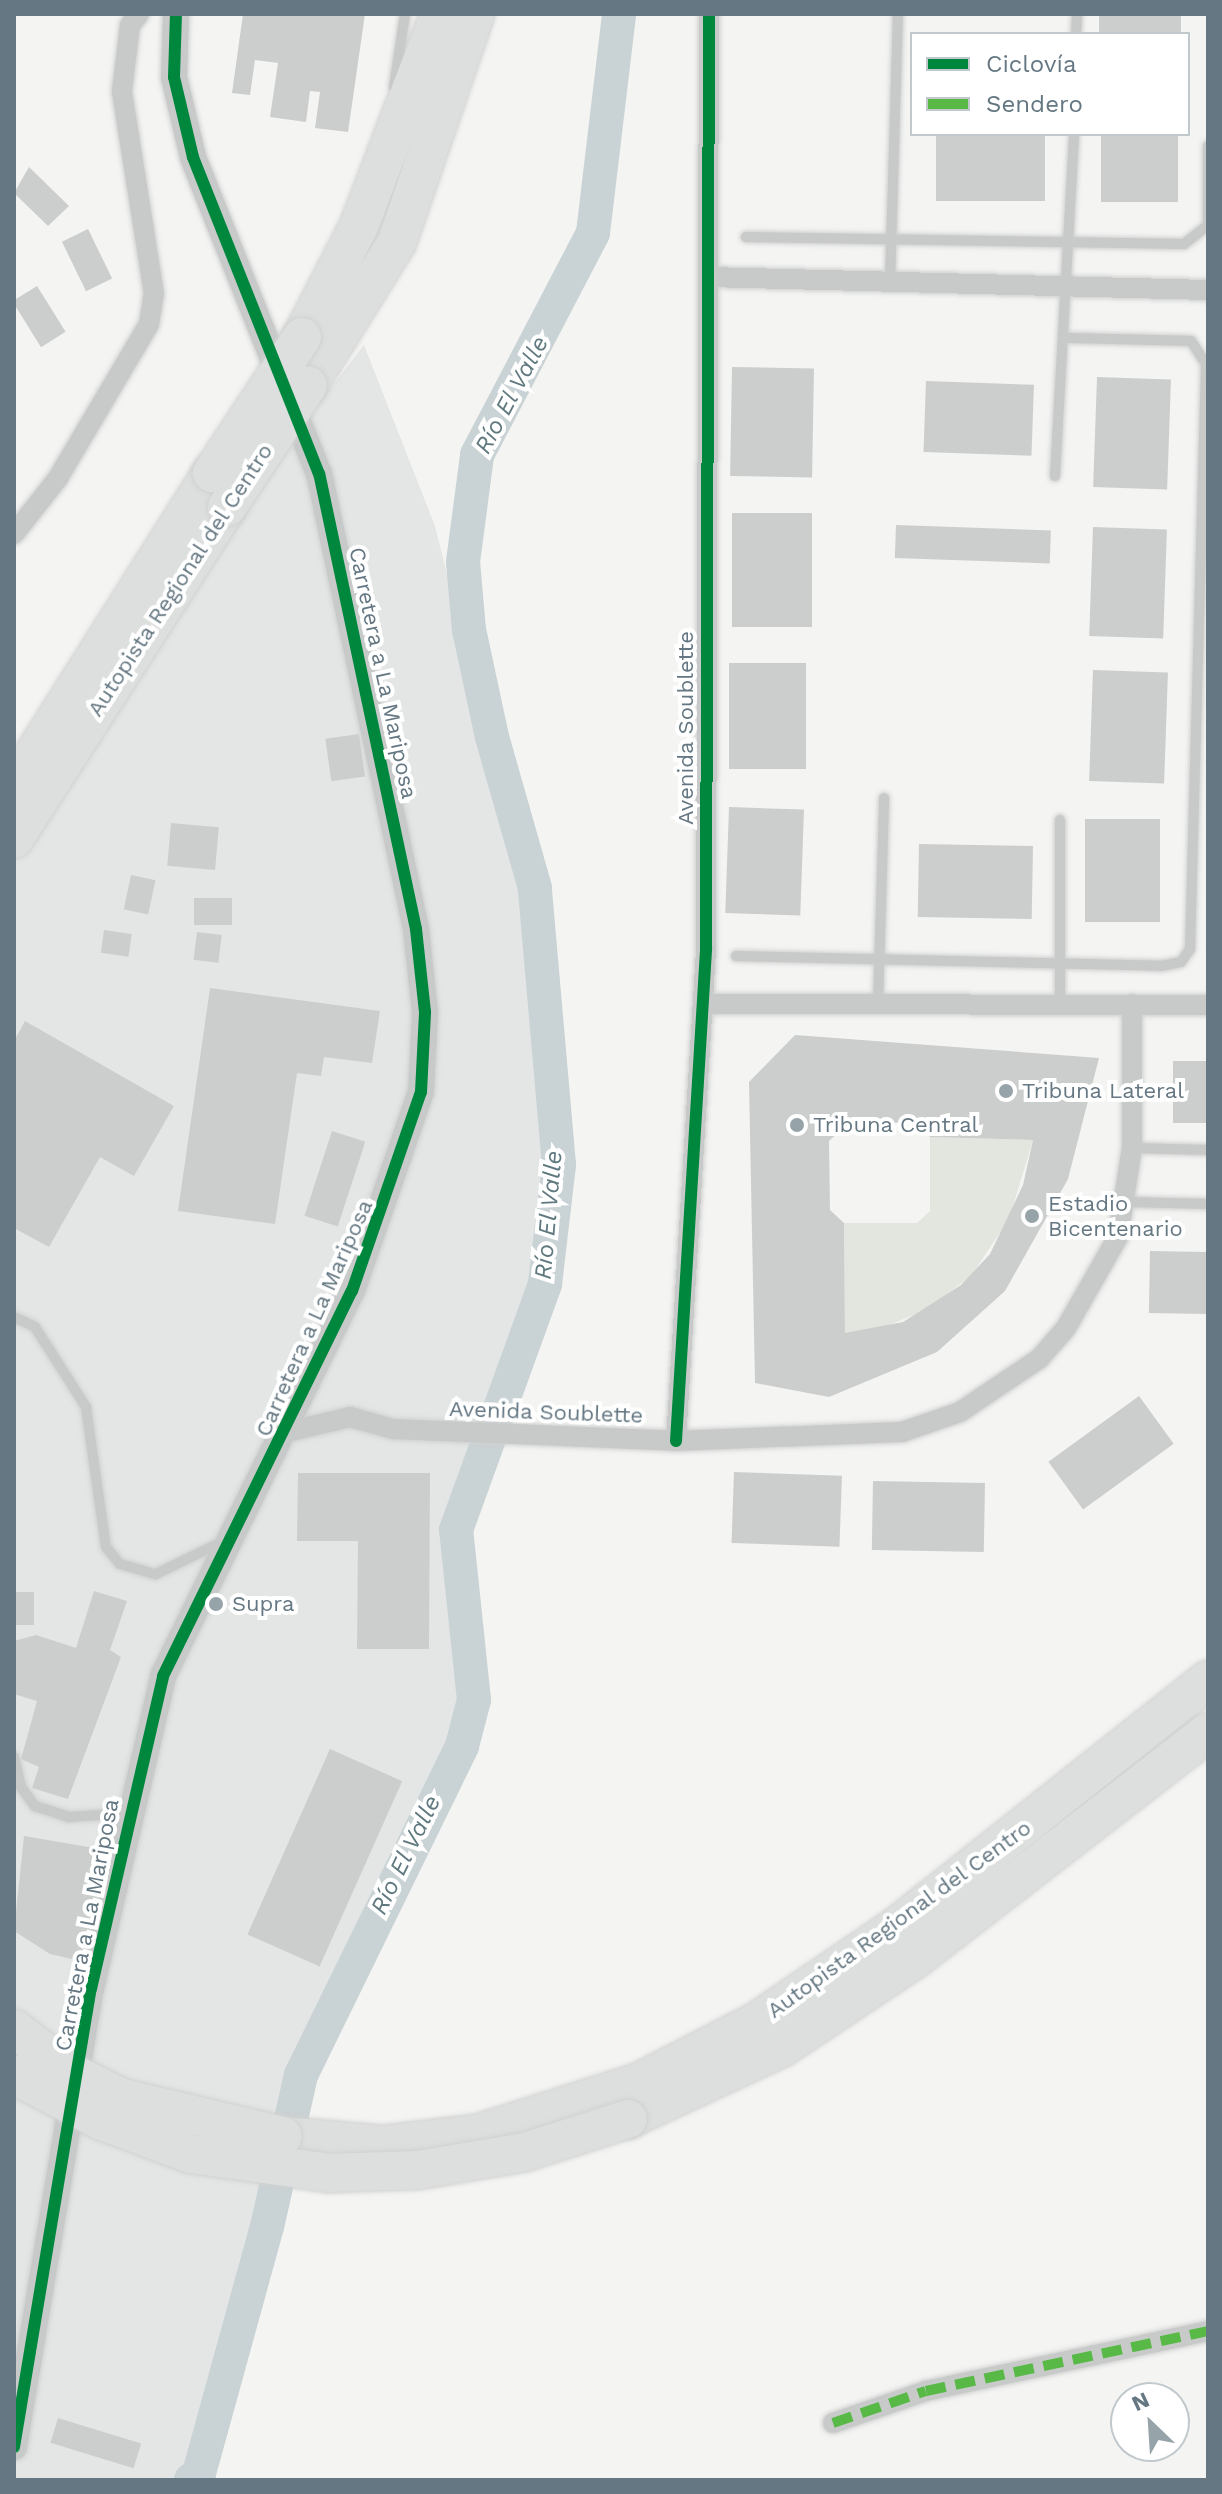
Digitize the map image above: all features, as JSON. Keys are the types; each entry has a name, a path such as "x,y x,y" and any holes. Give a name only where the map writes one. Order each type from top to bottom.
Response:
{"highway":[{"name":"Autopista Regional del Centro","path":"14,786 302,337 379,175 440,14"},
{"name":"Autopista Regional del Centro","path":"14,839 397,242 475,14"},
{"name":"Autopista Regional del Centro","path":"14,2029 72,2073 122,2098 283,2136 364,2144 477,2134 635,2100 895,1928 1208,1680"},
{"name":"Autopista Regional del Centro","path":"14,2075 102,2121 191,2154 329,2173 418,2170 525,2152 635,2100 781,2048 843,2007 1061,1849 1208,1732"}],"street":[{"path":"14,534 58,478 149,324 153,280 126,150 122,91 130,25 139,14"},
{"name":"Carretera a La Mariposa","path":"14,2444 91,1989 130,1813 173,1649 287,1432 392,1190 421,1092 425,1012 399,843 319,474 193,157 174,77 176,14"},
{"name":"Avenida Soublette","path":"287,1432 350,1417 393,1429 676,1441 704,1004 709,14"},
{"path":"708,277 1208,290"},
{"path":"704,1004 1208,1005"},
{"path":"676,1441 902,1432 960,1412 1008,1385 1066,1328 1118,1237 1127,1202 1132,1148 1132,1004"},
{"path":"833,2423 926,2391 1208,2331"}],"lane":[{"path":"379,175 405,14"},
{"path":"890,282 898,14"},
{"path":"1055,476 1071,245 1074,136"},
{"path":"746,237 1071,245 1184,244 1199,237 1208,225 1208,146"},
{"path":"736,956 1161,966 1181,962 1190,949 1206,364 1191,341 1064,338"},
{"path":"878,1005 884,798"},
{"path":"1060,820 1060,1004"},
{"path":"1132,1148 1208,1150"},
{"path":"1127,1202 1208,1204"},
{"path":"14,1317 35,1327 86,1407 106,1547 120,1564 156,1574 234,1536"},
{"path":"14,1757 35,1806 69,1817 130,1813"}],"shaded area":[{"path":"364,345 435,526 474,683 527,842 562,1089 557,1189 543,1257 460,1535 481,1684 304,2073 184,2480 14,2480 14,855 264,474"},
{"path":"930,1137 1033,1140 1009,1219 971,1276 926,1310 872,1332 845,1333 844,1223 917,1223 930,1211"}],"building":[{"path":"243,14 365,14 348,132 315,128 320,92 310,91 306,122 270,117 278,63 255,60 250,95 232,93"},
{"path":"1099,14 1181,14 1181,32 1099,32"},
{"path":"936,136 1045,136 1045,201 936,201"},
{"path":"1101,136 1178,136 1178,202 1101,202"},
{"path":"29,167 69,206 48,226 14,193"},
{"path":"88,229 112,278 86,291 62,242"},
{"path":"37,286 66,332 41,347 14,304 14,300"},
{"path":"732,367 814,368 812,477 730,476"},
{"path":"1097,377 1171,380 1167,490 1093,487"},
{"path":"926,381 1034,385 1031,456 924,452"},
{"path":"732,513 812,513 812,627 732,627"},
{"path":"896,525 1051,530 1050,563 895,558"},
{"path":"1093,527 1167,530 1163,639 1089,636"},
{"path":"729,663 806,663 806,769 729,769"},
{"path":"1093,670 1168,673 1164,784 1089,781"},
{"path":"359,734 365,777 331,781 325,739"},
{"path":"729,807 804,810 800,916 725,913"},
{"path":"1085,819 1160,819 1160,922 1085,922"},
{"path":"171,823 219,827 215,870 167,866"},
{"path":"919,844 1033,846 1032,919 918,917"},
{"path":"131,875 155,880 148,914 124,909"},
{"path":"194,898 232,898 232,925 194,925"},
{"path":"104,930 132,934 129,957 101,953"},
{"path":"197,932 222,935 218,963 194,960"},
{"path":"210,988 380,1011 372,1063 324,1057 321,1076 297,1073 275,1224 178,1211"},
{"path":"25,1021 174,1106 134,1176 100,1157 49,1247 14,1228 14,1041"},
{"path":"795,1035 1099,1058 1068,1179 1005,1291 937,1352 829,1397 755,1383 749,1082","holes":["918,1122 930,1137 1033,1140 1023,1185 990,1254 961,1285 903,1322 845,1333 844,1223 830,1210 829,1141 847,1124"]},
{"path":"1173,1061 1208,1061 1208,1123 1173,1123"},
{"path":"332,1131 365,1142 338,1226 304,1216"},
{"path":"1150,1251 1208,1252 1207,1314 1149,1313"},
{"path":"1139,1396 1174,1444 1083,1510 1048,1462"},
{"path":"734,1472 842,1476 839,1547 732,1543"},
{"path":"298,1473 430,1473 429,1649 357,1649 358,1541 297,1541"},
{"path":"873,1481 985,1483 984,1552 872,1550"},
{"path":"94,1591 127,1601 110,1650 121,1657 68,1799 32,1788 39,1767 21,1759 37,1701 14,1694 14,1641 36,1635 76,1648"},
{"path":"14,1592 34,1592 34,1625 14,1625"},
{"path":"330,1749 402,1781 320,1967 247,1934"},
{"path":"24,1836 106,1850 85,1962 50,1954 14,1931"},
{"path":"58,2418 141,2443 134,2468 50,2443"}],"waterway":[{"name":"Río El Valle","path":"191,2480 198,2477 267,2227 301,2075 462,1746 474,1700 456,1530 545,1284 559,1165 535,888 492,737 469,630 463,562 477,455 593,233 619,14"}],"marked path":[{"path":"833,2423 926,2391 1208,2331"}],"cycle path":[{"path":"14,2447 91,1989 163,1676 352,1291 421,1092 425,1012 416,929 319,474 193,157 174,77 176,14"},
{"path":"676,1441 706,948 709,14"}],"place":[{"name":"Tribuna Lateral","path":"1006,1091"},
{"name":"Tribuna Central","path":"797,1125"},
{"name":"Estadio Bicentenario","path":"1032,1216"},
{"name":"Supra","path":"216,1604"}]}
